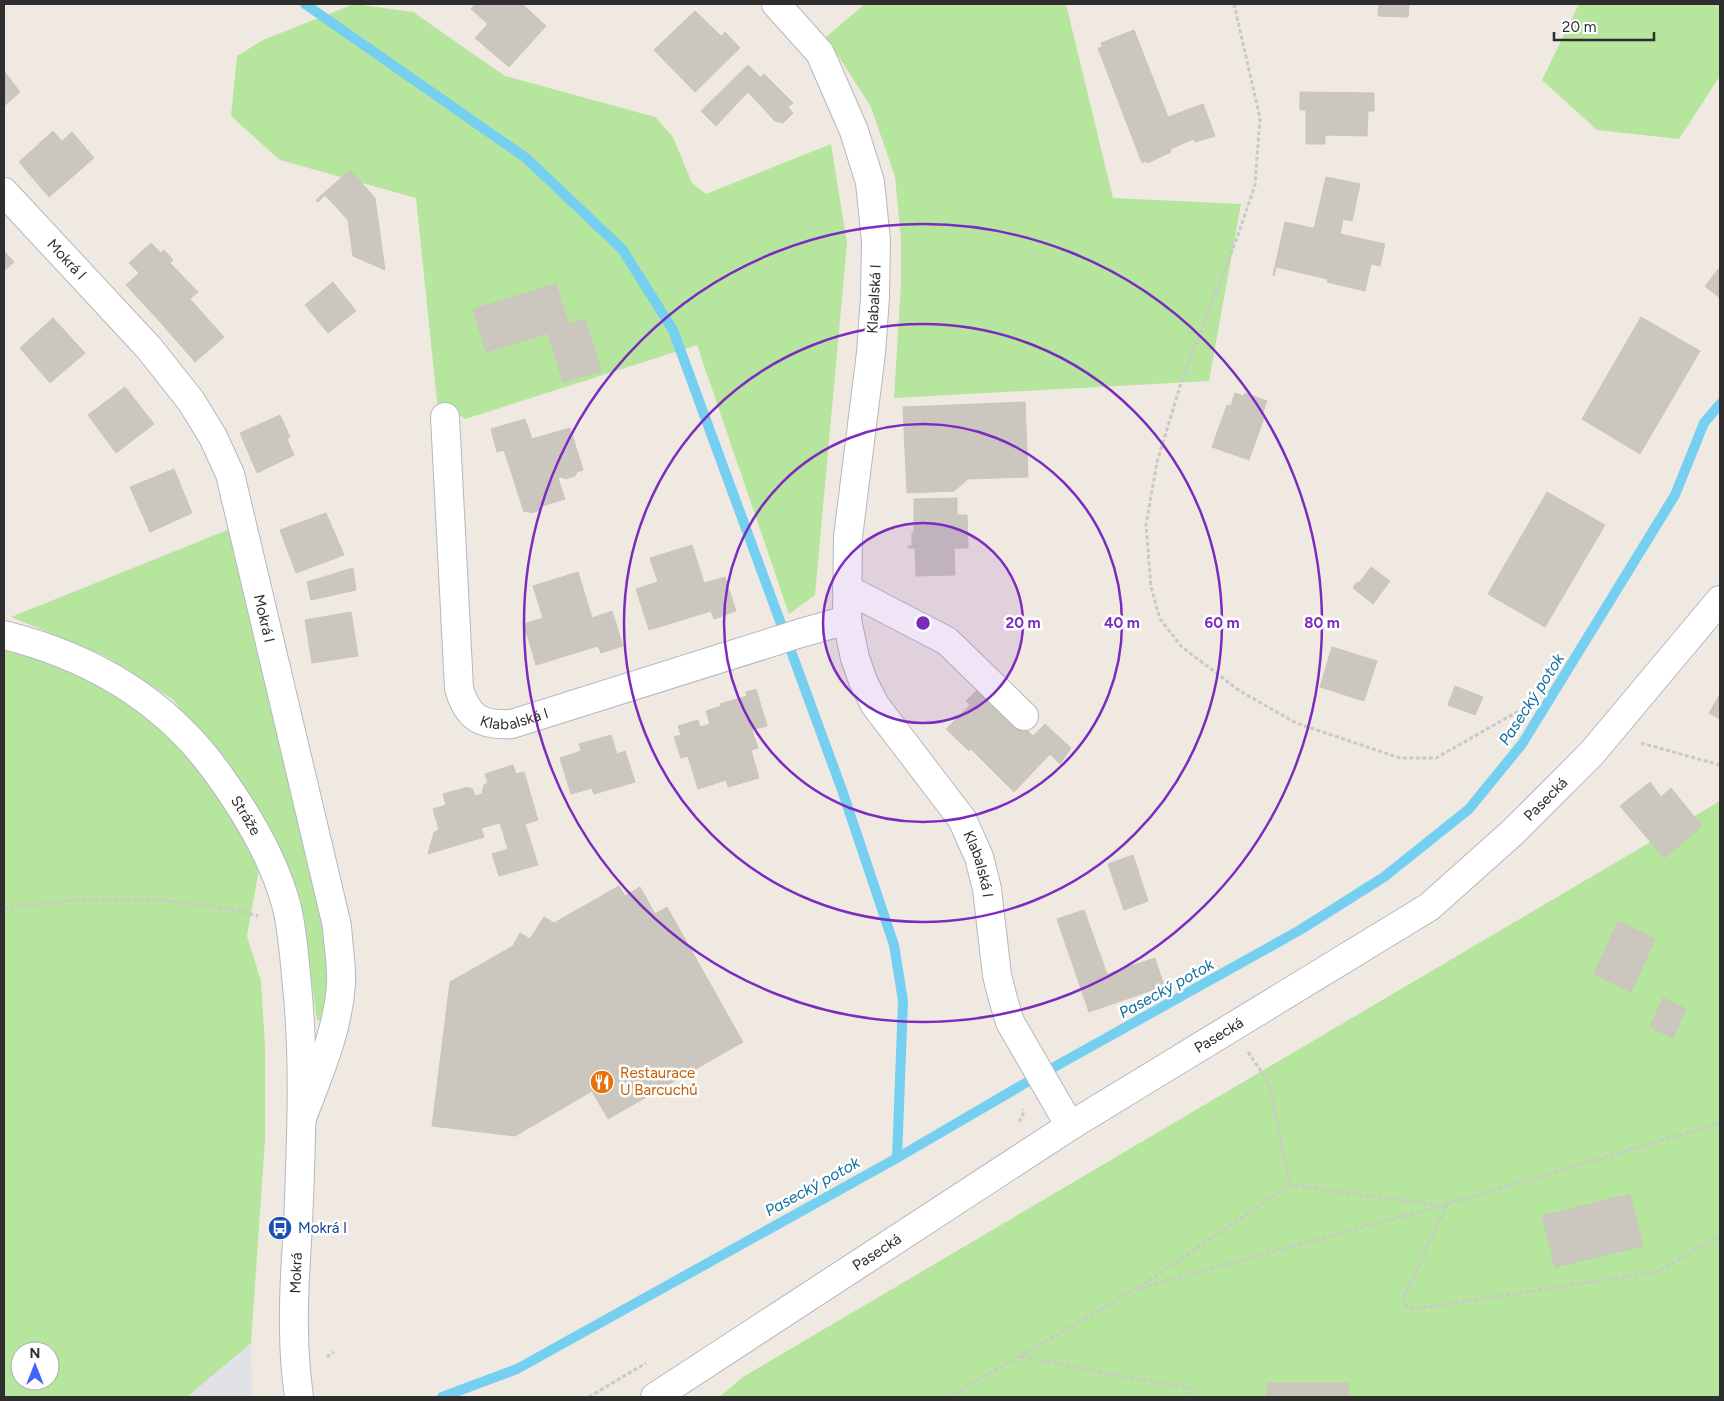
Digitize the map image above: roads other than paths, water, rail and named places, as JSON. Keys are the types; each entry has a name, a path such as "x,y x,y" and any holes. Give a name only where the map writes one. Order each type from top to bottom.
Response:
{"street":[{"name":"Klabalská I","path":"776,4 820,53 854,131 870,182 876,241 875,297 871,353 848,537 847,620 855,658 863,681 875,705 962,819 979,857 986,889 1002,999 1010,1022 1028,1050 1070,1126"},
{"name":"Mokrá I","path":"4,192 148,348 191,401 213,437 230,474 337,926 341,983 338,1011 332,1037 302,1118"},
{"name":"Klabalská I","path":"445,417 459,688 466,707 480,720 499,725 512,724 847,620"},
{"path":"847,589 947,641 1024,716"},
{"name":"Pasecká","path":"655,1397 1070,1126 1429,907 1513,832 1592,753 1720,600"},
{"name":"Stráže","path":"4,635 74,657 140,695 170,718 207,758 243,808 266,854 285,903 292,932 301,1020 302,1118"},
{"name":"Mokrá","path":"299,1397 293,1327 302,1118"}],"waterway":[{"path":"305,4 526,158 622,249 673,330 842,790 894,945 903,1001 897,1158"},
{"name":"Pasecký potok","path":"442,1397 517,1369 897,1158 1022,1085 1300,930 1384,877 1469,809 1522,744 1675,495 1704,423 1720,404"}],"place":[{"name":"Restaurace U Barcuchů","path":"602,1082"},
{"name":"Mokrá I","path":"280,1228"}]}
